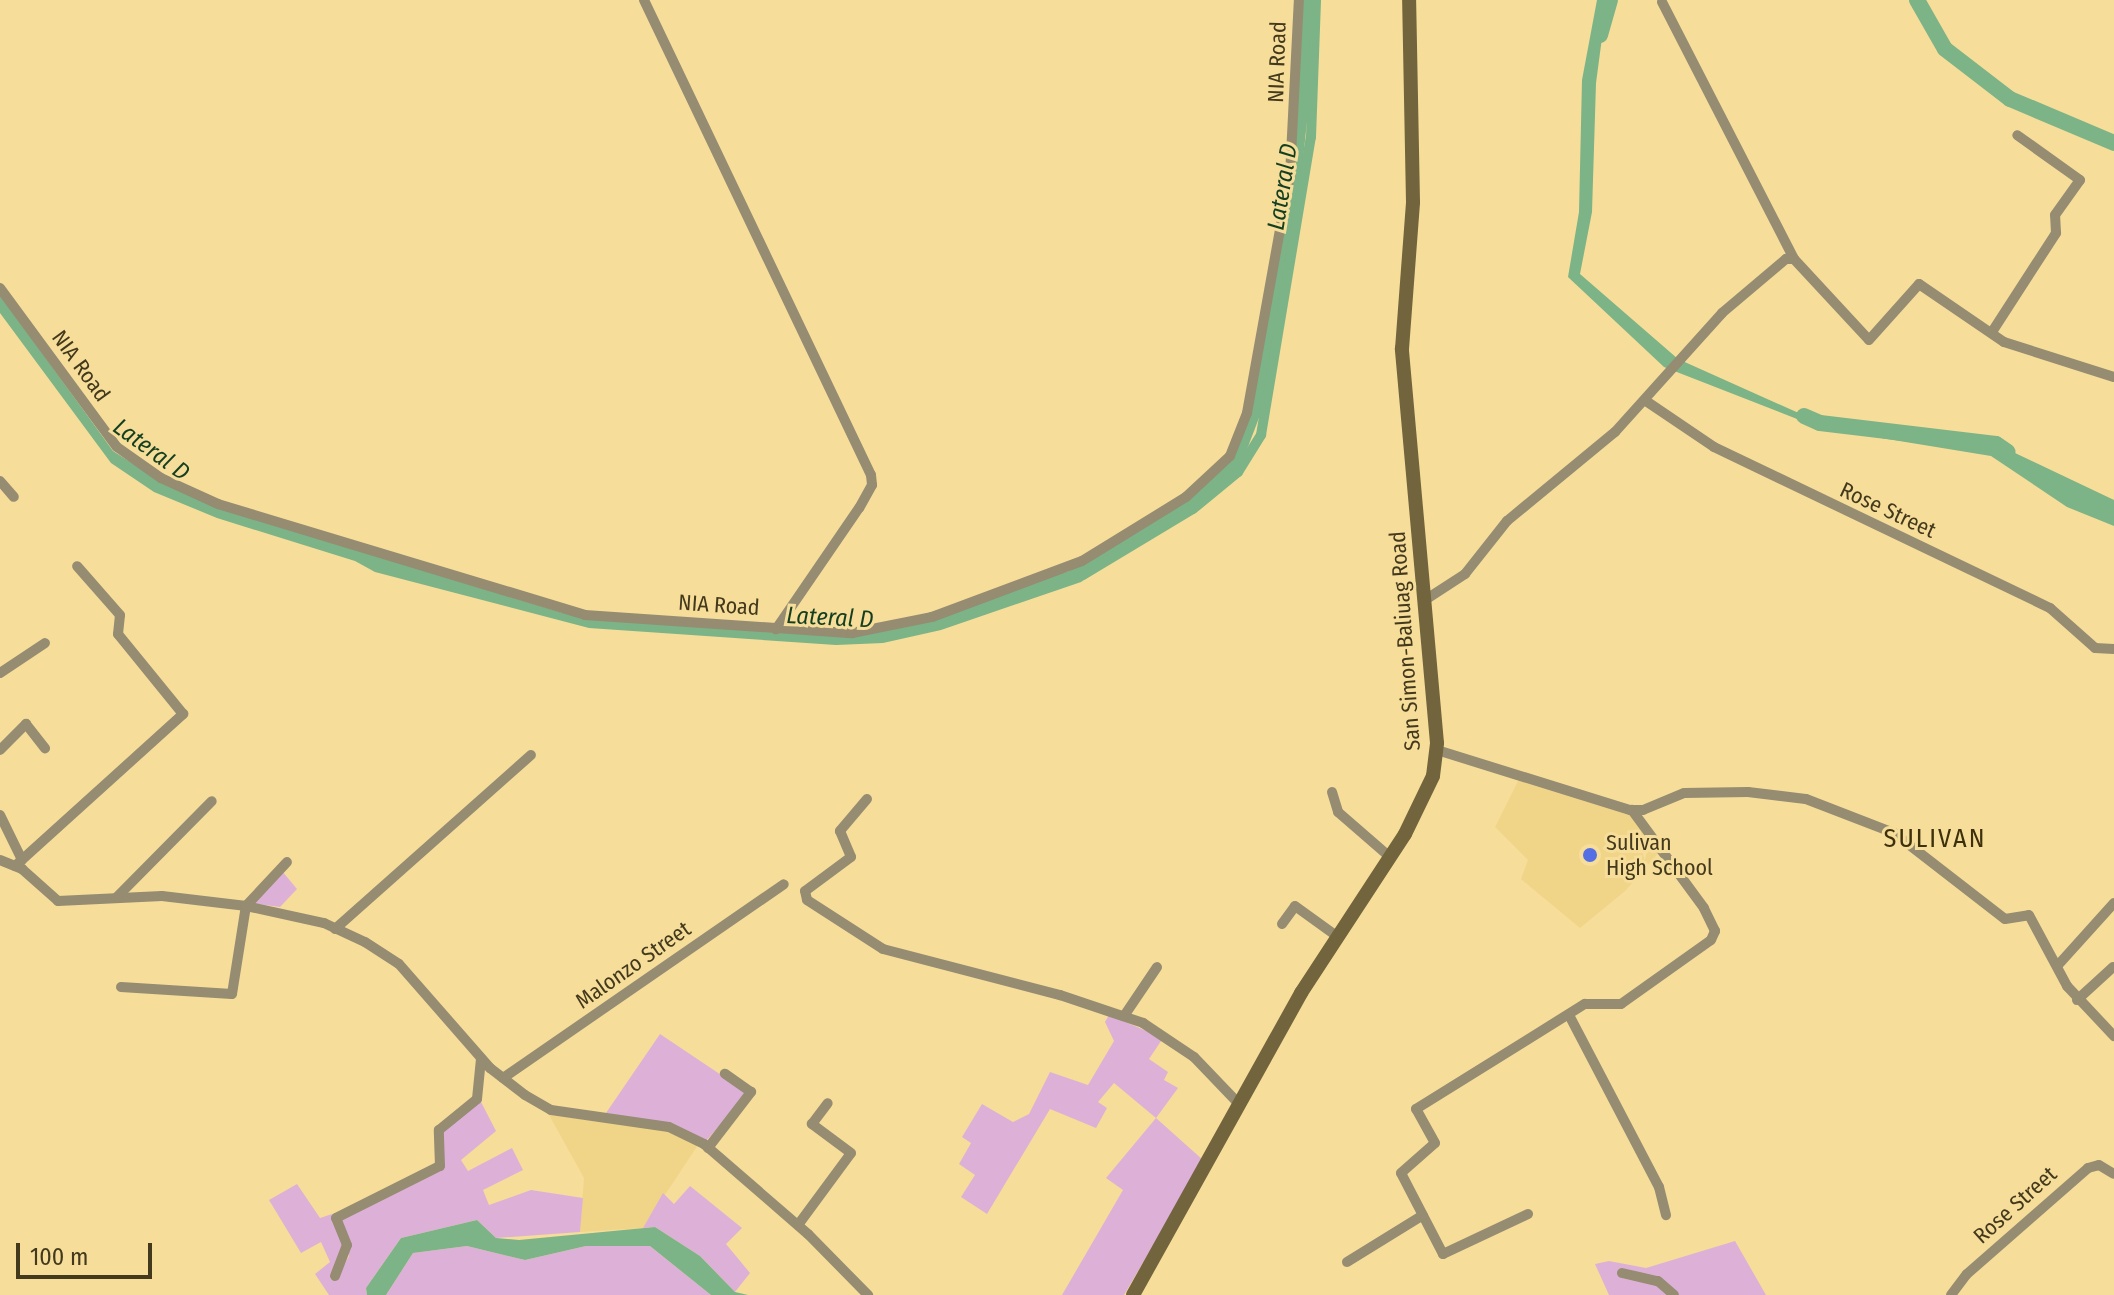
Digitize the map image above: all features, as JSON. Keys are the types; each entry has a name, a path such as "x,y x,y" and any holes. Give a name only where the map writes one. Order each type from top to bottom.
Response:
{"main road":[{"name":"San Simon-Baliuag Road","path":"1133,1295 1239,1104 1338,937 1423,803 1437,750 1402,349 1413,202 1409,0"}],"street":[{"path":"644,0 871,475 872,485 859,508 776,629"},
{"name":"NIA Road","path":"0,288 117,447 190,492 557,609 852,633 976,603 1082,561 1186,497 1222,467 1247,413 1290,175 1299,0"},
{"path":"1662,2 1794,259 1869,340 1919,284 2004,342 2114,377"},
{"path":"1992,332 2056,233 2055,215 2080,180 2017,135"},
{"path":"1425,600 1465,574 1507,521 1646,401 1722,313 1786,259 1794,259"},
{"name":"Rose Street","path":"1646,401 1714,447 2037,602 2095,648 2114,649"},
{"path":"0,481 14,497"},
{"path":"18,863 183,714 118,634 120,615 77,566"},
{"path":"0,673 45,643"},
{"path":"1,748 26,724 45,748"},
{"path":"0,734 1,748"},
{"path":"1437,750 1632,810 1697,792 1806,799 1894,833 2005,919 2029,915 2077,1000 2114,1036"},
{"path":"335,929 531,755"},
{"path":"1332,792 1338,812 1390,857"},
{"path":"867,799 840,831 851,857 805,891 807,900 883,949 1124,1016 1187,1052 1239,1104"},
{"path":"116,898 212,801"},
{"path":"1528,1214 1443,1254 1401,1173 1435,1143 1416,1109 1585,1004 1621,1004 1714,936 1704,908 1632,810"},
{"path":"0,815 18,863 58,901 162,896 246,906 335,929 399,964 503,1078 551,1110 669,1127 708,1148 798,1225 868,1295"},
{"path":"0,860 18,863"},
{"path":"121,987 173,988 228,997 236,988 246,906 287,862"},
{"name":"Malonzo Street","path":"503,1078 784,884"},
{"path":"2059,964 2114,903"},
{"path":"1282,924 1295,906 1338,937"},
{"path":"1124,1016 1157,967"},
{"path":"2077,1000 2113,967"},
{"path":"1569,1015 1659,1187 1666,1215"},
{"path":"335,1276 347,1245 336,1218 440,1166 439,1130 477,1099 481,1057"},
{"path":"708,1148 751,1092 725,1074"},
{"path":"798,1225 851,1153 812,1124 828,1103"},
{"name":"Rose Street","path":"1951,1295 1967,1274 2088,1168 2099,1165 2114,1174"},
{"path":"1347,1262 1423,1215"},
{"path":"1622,1273 1658,1281 1674,1295"}],"shaded area":[{"name":"Lateral D","path":"1302,0 1312,0 1310,93 1299,197 1262,410 1246,452 1236,468 1194,506 1081,582 941,630 883,643 836,645 589,628 375,572 355,561 217,518 154,492 111,463 0,313 0,295 113,451 163,483 233,512 563,613 854,635 1069,571 1187,499 1233,458 1252,404 1292,182"},
{"path":"1597,0 1607,0 1596,83 1592,212 1580,274 1678,359 1821,423 1996,444 2114,500 2114,526 2067,507 1991,456 1820,428 1664,367 1568,277 1579,212 1582,80"},
{"name":"Sulivan High School","path":"1519,779 1631,813 1661,850 1625,891 1580,928 1521,879 1528,860 1495,827"},
{"path":"282,871 297,889 280,907 251,903"},
{"path":"1109,1015 1163,1038 1149,1059 1168,1072 1164,1080 1178,1088 1156,1118 1114,1083 1098,1102 1107,1108 1096,1128 1050,1109 987,1214 961,1197 975,1175 959,1164 971,1143 962,1137 982,1104 1013,1122 1029,1114 1050,1072 1088,1085 1114,1041 1105,1022"},
{"path":"660,1034 748,1093 706,1141 672,1125 606,1113"},
{"path":"480,1100 496,1131 461,1160 468,1171 512,1148 523,1170 483,1190 489,1205 531,1190 583,1198 580,1232 496,1238 477,1220 401,1238 366,1288 367,1295 329,1295 315,1274 330,1262 321,1242 301,1253 269,1200 297,1184 320,1218 332,1214 343,1246 330,1278 335,1281 349,1256 340,1219 443,1168 442,1130"},
{"path":"549,1115 667,1130 698,1145 643,1228 580,1232 584,1178"},
{"path":"1156,1118 1203,1160 1124,1295 1062,1295 1123,1190 1106,1178"},
{"path":"690,1186 742,1228 726,1244 750,1273 735,1292 700,1256 655,1227 643,1228 663,1193 674,1204"},
{"path":"477,1220 496,1238 519,1240 655,1227 700,1256 735,1292 748,1295 711,1295 650,1246 586,1246 525,1260 467,1246 413,1253 386,1295 367,1295 366,1288 401,1238"},
{"path":"1735,1241 1766,1295 1678,1295 1660,1278 1657,1284 1669,1295 1609,1295 1595,1264 1609,1261 1646,1268"},
{"path":"467,1246 525,1260 586,1246 650,1246 711,1295 386,1295 413,1253"}],"waterway":[{"name":"Lateral D","path":"1083,575 1193,509 1238,472 1261,435 1311,137 1316,0"},
{"path":"1600,35 1610,0"},
{"path":"1917,0 1945,49 2010,99 2114,143"},
{"path":"1804,416 1820,423 1996,444 2008,452"}],"place":[{"name":"Sulivan High School","path":"1590,855"}],"district":[{"name":"SULIVAN","path":"1935,839"}]}
